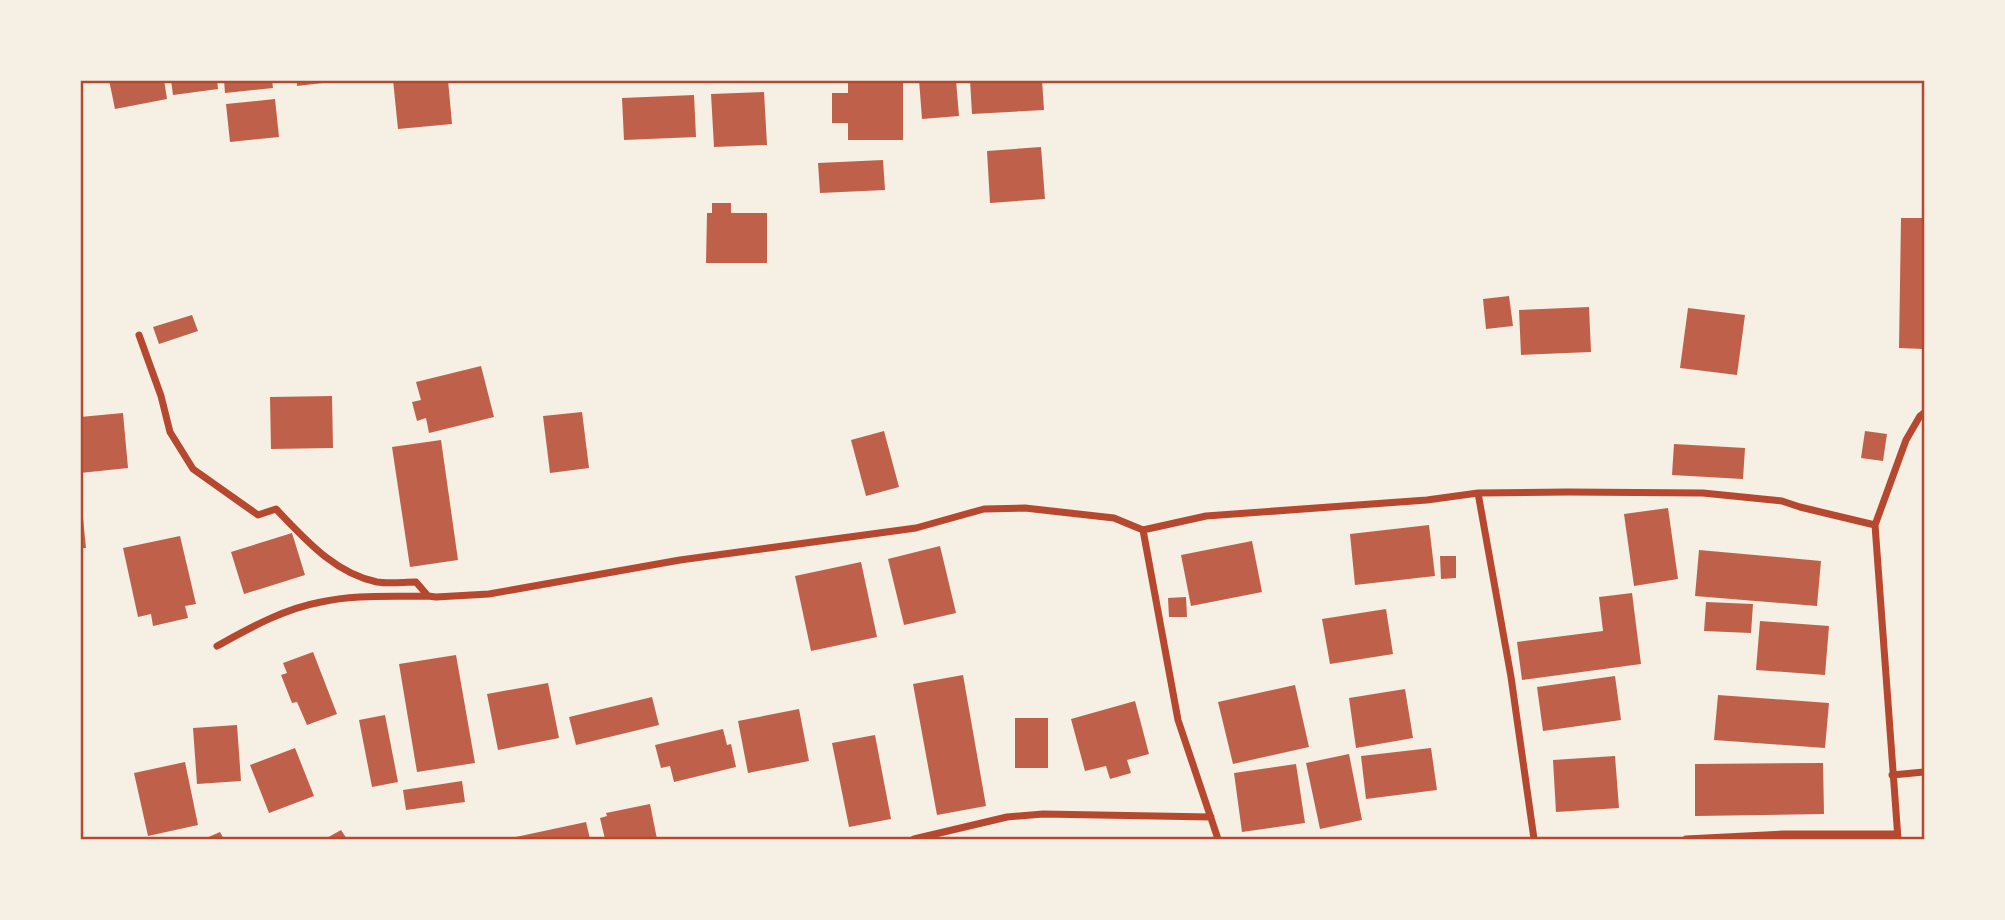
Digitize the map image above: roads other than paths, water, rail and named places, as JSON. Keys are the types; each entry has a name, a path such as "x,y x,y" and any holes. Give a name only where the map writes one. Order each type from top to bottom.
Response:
{"street":[{"path":"139,335 161,396 170,432 193,469 258,515 276,509 316,550 344,570 378,582 416,582 428,596"},
{"path":"1686,839 1784,834 1897,837 1875,525 1906,440 1924,413"},
{"path":"217,646 276,615 321,601 489,594 680,560 916,528 984,509 1025,508 1114,518 1143,530 1206,516 1478,494 1703,494 1782,501 1875,525"},
{"path":"1478,494 1511,677 1534,839"},
{"path":"1143,530 1178,720 1218,839"},
{"path":"1892,775 1924,772"},
{"path":"914,839 1007,817 1043,814 1210,817"}]}
